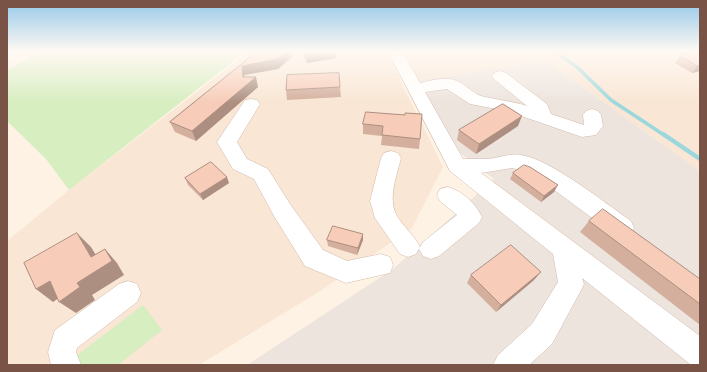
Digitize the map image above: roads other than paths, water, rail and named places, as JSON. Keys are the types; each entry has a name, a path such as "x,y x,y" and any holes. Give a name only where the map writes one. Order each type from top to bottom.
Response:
{"street":[{"path":"404,68 456,166 700,354"},
{"path":"500,76 541,108 542,117"},
{"path":"415,89 438,84 451,84 476,100 510,106 582,131 589,131 594,126 592,115"},
{"path":"251,104 227,142 240,164 261,174 282,210 314,258 346,272 381,265"},
{"path":"391,158 381,201 386,218 408,248"},
{"path":"456,166 488,166 512,161 522,162 560,182 636,237"},
{"path":"431,249 471,217 468,211 448,195"},
{"path":"508,365 542,334 571,284 564,249"},
{"path":"66,365 62,352 65,340 128,293"}],"waterway":[{"path":"578,68 611,100 664,135"},
{"path":"663,134 700,159"}]}
